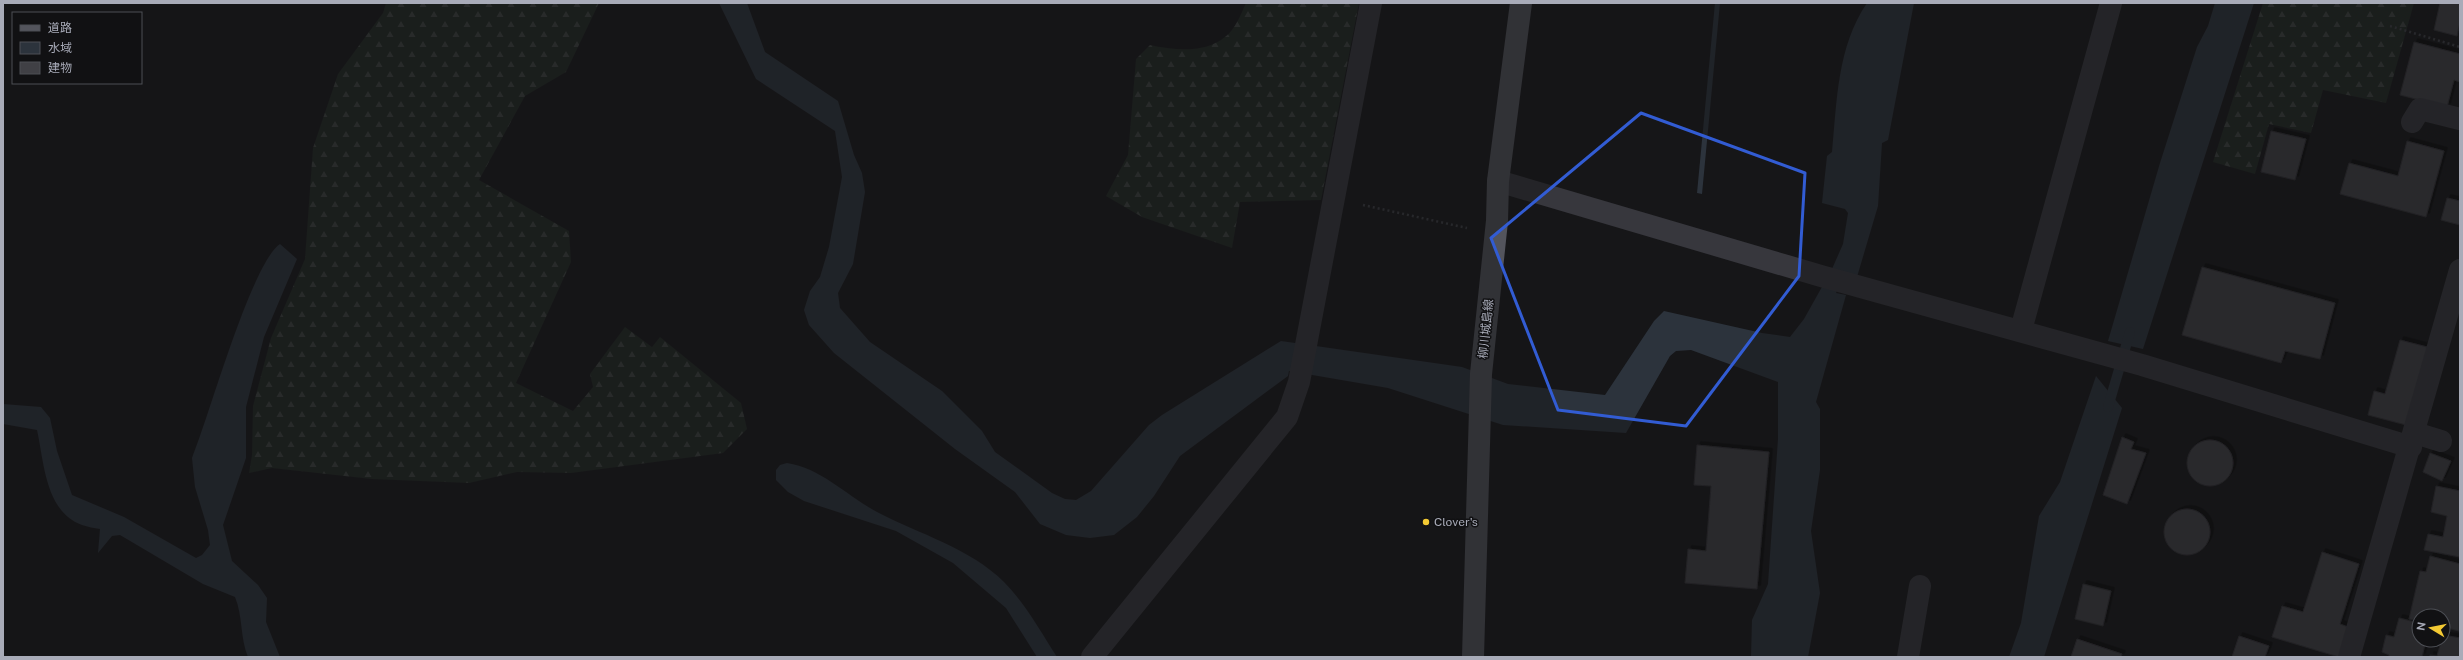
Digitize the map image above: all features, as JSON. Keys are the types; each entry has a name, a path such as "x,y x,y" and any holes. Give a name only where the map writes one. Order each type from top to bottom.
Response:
{"main road":[{"name":"柳川城島線","path":"1474,657 1481,374 1495,234 1498,181 1521,3"}],"street":[{"path":"1092,657 1287,417 1299,382 1371,3"},
{"path":"2021,330 2111,3"},
{"path":"2412,122 2420,110 2460,119"},
{"path":"1498,181 1821,276 2021,330 2102,354 2413,440 2441,440"},
{"path":"2349,657 2413,440 2460,270"},
{"path":"1908,657 1920,586"}],"path":[{"path":"2390,26 2460,47"},
{"path":"1333,199 1495,234"}],"highlighted area":[{"path":"1641,113 1805,173 1799,276 1686,426 1558,410 1491,238"}],"green space":[{"path":"386,3 599,3 566,72 525,96 479,180 569,231 571,262 516,383 573,411 593,387 590,374 625,327 652,347 660,337 741,403 747,429 723,453 571,473 517,472 469,483 372,479 272,468 249,473 252,455 253,406 271,338 305,259 313,148 338,74 383,13"},
{"path":"1246,3 1359,3 1321,200 1240,202 1232,248 1142,217 1106,196 1128,155 1136,59 1150,45 1189,49 1208,46 1217,42 1229,34 1232,30"},
{"path":"2263,3 2414,3 2386,103 2323,90 2311,133 2269,124 2255,174 2213,162"}],"water":[{"path":"719,3 747,3 765,52 838,101 854,155 862,173 865,192 853,264 838,293 840,308 870,342 942,391 982,431 995,452 1052,493 1065,499 1076,500 1091,491 1149,425 1162,415 1281,341 1462,367 1508,384 1605,395 1654,321 1664,311 1762,333 1790,337 1804,319 1832,269 1843,244 1848,213 1845,209 1822,203 1827,156 1832,152 1840,75 1850,38 1857,20 1867,3 1914,3 1888,140 1882,143 1878,206 1857,277 1844,273 1836,293 1846,295 1816,402 1820,409 1820,470 1811,531 1820,593 1808,657 1751,657 1752,620 1768,584 1778,439 1778,382 1691,350 1676,351 1670,356 1626,433 1503,425 1388,388 1289,371 1288,376 1180,456 1154,496 1137,517 1114,535 1090,538 1066,535 1040,524 1015,492 955,449 834,353 809,325 804,310 810,291 820,277 829,247 842,177 835,131 756,79"},
{"path":"1715,3 1720,3 1702,194 1697,193"},
{"path":"2215,3 2254,3 2143,349 2108,341 2160,163 2197,47 2208,26"},
{"path":"280,244 297,259 264,337 246,407 246,458 223,525 232,561 258,585 267,598 266,622 280,657 248,657 245,650 238,604 235,597 203,584 120,535 112,536 98,553 100,529 82,525 70,518 60,509 53,497 48,484 37,430 3,424 3,404 41,407 50,418 57,451 72,495 124,517 196,558 202,555 210,545 208,530 195,487 192,458 232,343 256,280 269,257"},
{"path":"2096,376 2122,408 2044,657 2009,657 2021,623 2039,516 2060,482"},
{"path":"787,463 799,466 823,476 866,506 893,520 944,542 991,570 1012,590 1019,599 1057,657 1037,657 1006,608 953,563 896,531 804,501 788,492 776,480 776,470 780,465"}],"building":[{"path":"2440,3 2460,3 2460,22 2457,36 2434,30"},
{"path":"2414,42 2460,54 2460,82 2454,80 2447,107 2400,95"},
{"path":"2271,131 2306,139 2295,180 2261,172"},
{"path":"2407,141 2444,151 2426,217 2340,194 2349,163 2398,176"},
{"path":"2447,198 2460,201 2460,225 2441,220"},
{"path":"2202,267 2335,303 2320,359 2285,351 2281,363 2182,335"},
{"path":"2400,340 2431,348 2410,426 2368,415 2374,391 2385,394"},
{"path":"2122,437 2134,442 2131,449 2146,453 2127,504 2103,495"},
{"path":"2210,440 2223,444 2229,450 2233,463 2229,476 2223,482 2210,486 2197,482 2191,476 2187,463 2191,450 2197,444"},
{"path":"1697,445 1769,452 1757,589 1685,583 1688,549 1706,551 1711,486 1694,485"},
{"path":"2430,453 2451,461 2442,481 2423,472"},
{"path":"2436,486 2460,491 2460,557 2424,550 2428,534 2443,537 2447,516 2431,512"},
{"path":"2187,509 2200,513 2206,519 2210,532 2206,545 2200,551 2187,555 2174,551 2168,545 2164,532 2168,519 2174,513"},
{"path":"2322,552 2359,564 2340,624 2348,627 2339,657 2272,637 2282,606 2303,612"},
{"path":"2430,556 2460,564 2459,631 2451,629 2451,608 2412,608 2420,571 2426,572"},
{"path":"2083,584 2111,591 2103,626 2075,619"},
{"path":"2399,618 2411,621 2411,648 2424,648 2422,657 2389,657 2389,655 2382,652 2386,635 2394,637"},
{"path":"2239,636 2269,646 2265,657 2232,657"},
{"path":"2451,636 2460,638 2460,657 2430,657 2430,655 2437,656 2439,648 2451,648"},
{"path":"2077,639 2122,654 2121,657 2071,657"}],"waterway":[{"path":"2108,407 2130,332"}],"place":[{"name":"Clover's","path":"1426,522"}]}
